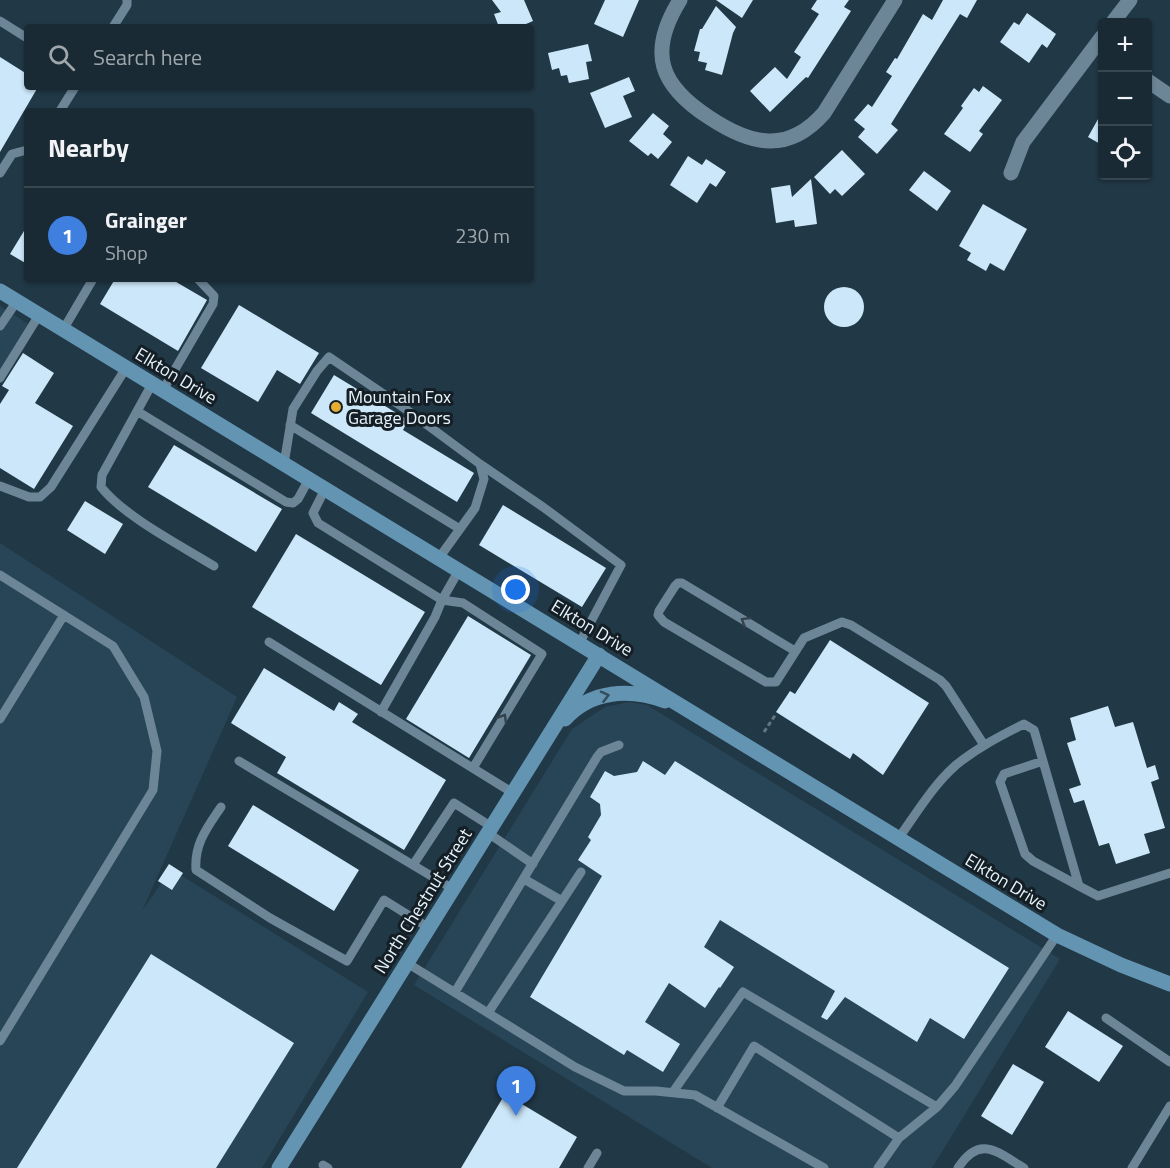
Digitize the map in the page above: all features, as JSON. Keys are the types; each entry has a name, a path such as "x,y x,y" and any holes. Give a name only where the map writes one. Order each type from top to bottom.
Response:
{"street":[{"path":"680,0 666,24 663,39 664,62 670,83 690,105 728,130 741,136 772,141 802,132 824,113 895,0"},
{"path":"1116,18 1130,0"},
{"path":"1011,173 1023,142 1098,48"},
{"path":"1152,84 1170,96"},
{"name":"Elkton Drive","path":"0,291 1057,935 1121,965 1170,984"},
{"name":"North Chestnut Street","path":"279,1168 599,655"},
{"path":"543,743 571,712 582,704 609,694 638,694 654,697 689,710"}],"lane":[{"path":"115,24 127,5 127,0"},
{"path":"0,21 24,36"},
{"path":"62,108 73,90"},
{"path":"0,173 12,154 24,151"},
{"path":"63,330 91,282"},
{"path":"201,282 214,296 213,304 158,387 137,411 102,476 100,487 109,498 156,531 214,566"},
{"path":"0,326 16,301"},
{"path":"0,378 39,315"},
{"path":"284,464 293,409 317,371 329,357 408,410 621,566 579,644"},
{"path":"0,486 29,497 40,497 51,487 126,368"},
{"path":"137,411 286,502 292,503 298,499 309,479"},
{"path":"290,425 460,529"},
{"path":"438,558 475,508 484,479 480,464"},
{"path":"325,489 313,513 318,523 441,600 464,603 542,654 473,768"},
{"path":"381,712 459,570"},
{"path":"0,575 112,646 144,697 158,751 153,790 0,1041"},
{"path":"795,651 682,583 678,583 659,611 660,619 766,682 776,682 795,651 809,634 842,622 852,625 940,680 984,745"},
{"path":"0,719 64,615"},
{"path":"269,642 513,793"},
{"path":"898,839 929,795 954,767 984,745 1024,724 1034,730 1079,886"},
{"path":"455,992 597,757 601,752 619,745"},
{"path":"239,761 453,889"},
{"path":"1043,761 1004,774 1000,782 1028,858 1098,896 1170,873"},
{"path":"413,865 454,803 533,864"},
{"path":"221,807 199,839 195,858 196,870 270,918 347,961 384,900 429,928"},
{"path":"488,1013 581,872"},
{"path":"524,879 562,901"},
{"path":"878,1168 899,1138 936,1107 955,1086 1057,935"},
{"path":"407,963 575,1067 624,1091 656,1090 695,1095 824,1168"},
{"path":"673,1092 743,992 936,1107"},
{"path":"1106,1018 1170,1062"},
{"path":"717,1107 754,1046 899,1138"},
{"path":"1132,1168 1170,1106"},
{"path":"958,1168 968,1153 978,1149 992,1149 1024,1168"},
{"path":"588,1168 597,1153"}],"path":[{"path":"764,732 776,714"}],"shaded area":[{"path":"0,306 30,325 0,373"},
{"path":"0,543 237,697 142,911 171,869 368,992 262,1168 0,1168"},
{"path":"629,702 647,705 1060,959 932,1168 712,1168 414,985 572,729 605,707"}],"building":[{"path":"492,0 524,0 533,21 526,24 498,24 494,14 501,12"},
{"path":"605,0 639,0 623,37 594,24"},
{"path":"716,0 753,0 742,18"},
{"path":"817,0 849,0 844,7 851,11 808,78 806,77 770,112 750,91 775,67 787,79 801,57 794,52 819,14 811,9"},
{"path":"943,0 977,0 967,18 960,14 891,124 898,130 877,154 858,137 865,129 854,120 868,104 872,107 892,76 886,72 895,58 897,59 923,14 932,20"},
{"path":"716,6 736,27 722,75 705,70 707,63 698,61 700,52 694,51 700,29"},
{"path":"1027,13 1056,34 1047,48 1042,44 1029,63 1000,42 1014,22 1019,25"},
{"path":"588,44 592,61 586,62 589,79 569,83 567,75 561,76 559,68 552,70 548,53"},
{"path":"0,57 24,72 24,90 36,90 0,152"},
{"path":"629,77 635,91 623,96 632,117 605,128 590,93"},
{"path":"983,86 1002,100 979,131 983,134 970,152 944,134 974,88 979,92"},
{"path":"653,113 669,126 663,134 672,142 658,159 651,153 648,156 629,141"},
{"path":"1098,119 1098,143 1088,137"},
{"path":"842,150 865,174 842,196 835,189 830,194 814,177"},
{"path":"688,156 702,165 706,159 726,172 716,187 710,183 697,203 670,185"},
{"path":"924,171 951,191 937,211 909,190"},
{"path":"811,179 817,224 795,227 794,220 776,223 771,188 790,185 792,197"},
{"path":"983,204 1027,229 1004,271 990,263 986,271 967,260 971,253 959,246"},
{"path":"24,231 24,262 10,254"},
{"path":"113,282 176,282 207,300 178,351 100,304"},
{"path":"844,287 852,288 858,293 863,299 863,315 858,321 852,326 844,327 836,326 830,321 825,315 824,307 825,299 830,293 836,288"},
{"path":"239,305 319,353 300,384 277,370 258,402 201,368"},
{"path":"23,353 54,373 35,403 73,426 34,489 0,468 0,404 9,390 2,386"},
{"path":"334,375 408,420 403,430 474,473 457,502 311,413"},
{"path":"174,445 282,509 256,552 148,487"},
{"path":"85,501 123,524 105,554 67,530"},
{"path":"503,505 606,568 582,607 479,545"},
{"path":"296,534 425,612 381,685 252,607"},
{"path":"468,616 531,655 469,758 406,719"},
{"path":"830,640 929,703 883,775 853,753 850,759 776,712 790,691 795,694"},
{"path":"264,668 334,711 339,702 358,714 352,722 446,780 404,850 277,773 286,757 231,723"},
{"path":"1108,706 1115,727 1133,722 1147,768 1155,765 1159,779 1151,782 1165,828 1144,834 1150,853 1116,864 1109,843 1099,846 1084,800 1074,803 1069,789 1081,785 1067,743 1076,740 1070,718"},
{"path":"643,761 665,775 675,761 1009,968 964,1039 930,1018 917,1042 845,997 827,1020 821,1017 835,991 720,920 704,947 734,967 720,988 705,1008 669,983 645,1022 680,1044 663,1072 627,1050 624,1055 530,997 602,876 578,860 591,840 588,837 601,815 600,804 590,797 605,771 614,776 637,772"},
{"path":"253,805 359,870 334,911 228,846"},
{"path":"169,864 183,873 172,890 158,881"},
{"path":"151,954 294,1043 216,1168 17,1168"},
{"path":"1068,1011 1123,1046 1099,1082 1045,1047"},
{"path":"1013,1064 1044,1082 1012,1135 981,1116"},
{"path":"505,1094 577,1137 559,1168 461,1168"}],"place":[{"name":"Mountain Fox Garage Doors","path":"336,407"},
{"name":"Grainger","path":"516,1116"}]}
